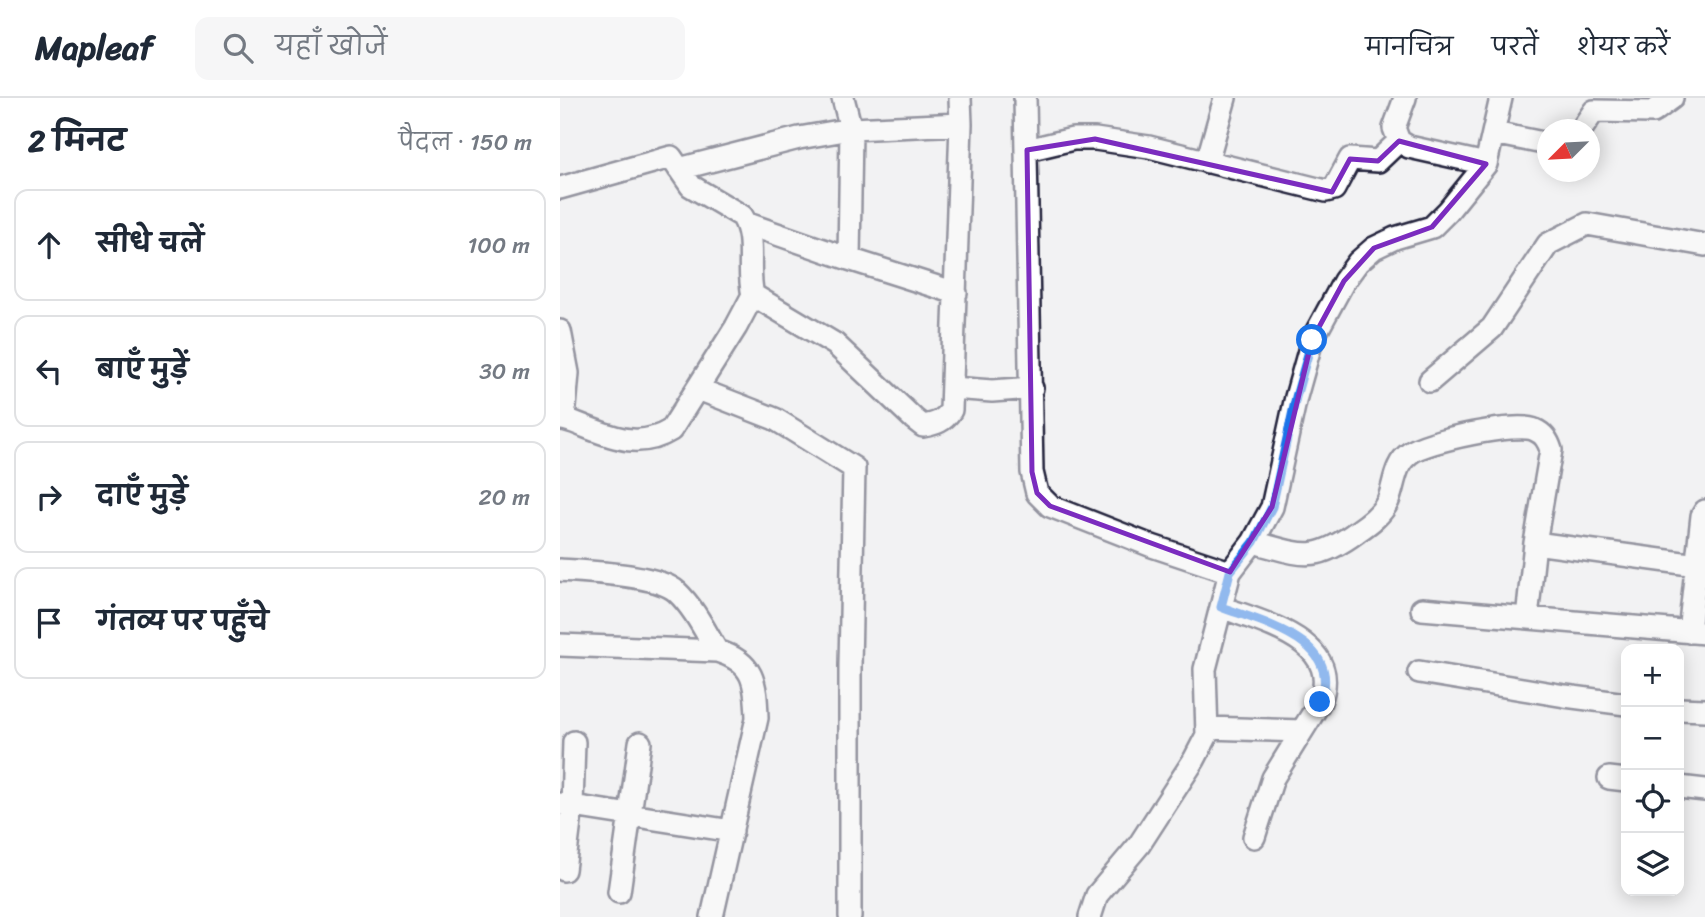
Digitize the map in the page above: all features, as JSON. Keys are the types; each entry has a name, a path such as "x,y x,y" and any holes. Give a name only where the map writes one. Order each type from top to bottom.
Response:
{"street":[{"path":"843,98 851,129 849,259"},
{"path":"753,295 835,344 923,426 945,418 951,410 960,98"},
{"path":"1025,98 1033,483 1037,493 1049,506 1152,546 1230,572"},
{"path":"1207,162 1225,98"},
{"path":"1405,98 1394,128 1399,141 1409,147 1486,164"},
{"path":"1090,917 1097,895 1139,845 1207,735 1205,669 1230,572 1254,542 1272,507 1296,397 1312,340 1344,281 1358,262 1374,248 1395,238 1432,227 1486,164 1501,98"},
{"path":"1589,119 1594,111 1653,112 1672,98"},
{"path":"679,169 799,138 851,129 961,124"},
{"path":"1494,133 1537,142"},
{"path":"1027,150 1073,139 1095,139 1149,147 1330,191 1334,189 1350,159 1378,161 1399,141"},
{"path":"560,188 671,157 691,186 743,216 751,244 750,277 753,295 671,430 660,437 643,442 615,438 562,419 568,373 560,331"},
{"path":"747,224 956,293"},
{"path":"1430,381 1492,328 1548,244 1587,224 1705,245"},
{"path":"698,388 775,419 854,468 850,666 850,917"},
{"path":"952,388 992,391 1032,388"},
{"path":"1254,542 1303,555 1319,554 1338,547 1374,520 1388,502 1400,462 1409,453 1425,445 1515,426 1535,430 1547,438 1551,450 1535,543 1527,618"},
{"path":"1422,609 1697,633 1697,565 1702,516 1705,512"},
{"path":"1535,543 1697,565"},
{"path":"560,569 627,576 675,590 693,611 717,651"},
{"path":"1221,607 1283,630 1303,642 1319,659 1326,673 1326,689 1273,778 1254,837"},
{"path":"560,645 717,651 735,657 749,670 756,691 757,718 712,917"},
{"path":"1419,672 1621,703"},
{"path":"1684,709 1705,710"},
{"path":"1208,728 1302,731"},
{"path":"564,870 566,805 575,742"},
{"path":"620,892 640,743"},
{"path":"1684,788 1705,790"},
{"path":"566,805 732,831"}],"highlighted area":[{"path":"1095,139 1332,192 1350,159 1378,161 1399,141 1486,164 1432,227 1374,248 1344,281 1312,340 1272,507 1230,572 1050,506 1037,493 1032,472 1027,150"}],"route":[{"path":"1312,340 1296,397 1272,507 1254,542 1230,572 1221,607 1283,630 1303,642 1319,659 1326,673 1326,689 1320,702"}]}
